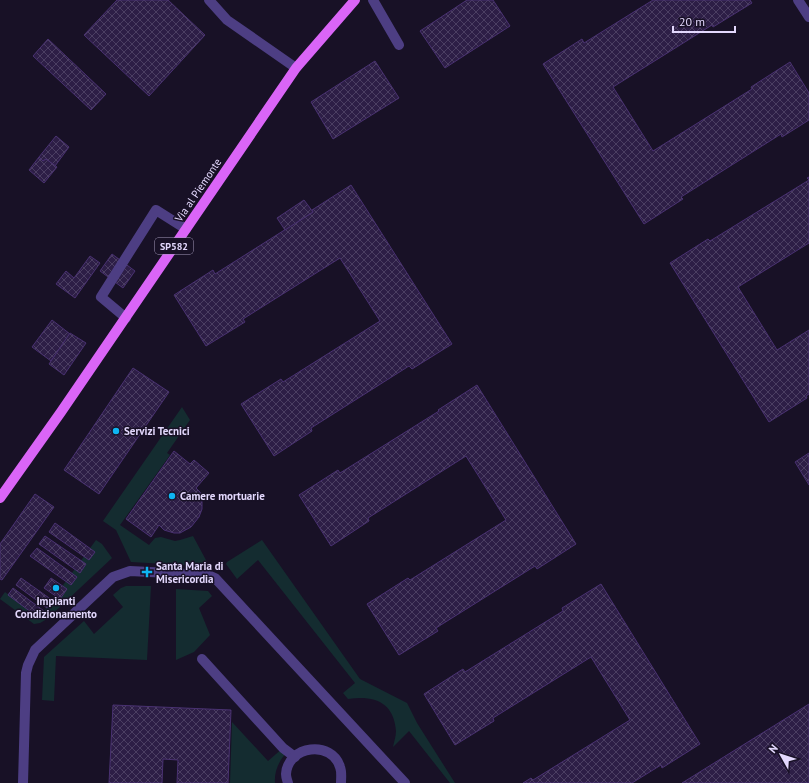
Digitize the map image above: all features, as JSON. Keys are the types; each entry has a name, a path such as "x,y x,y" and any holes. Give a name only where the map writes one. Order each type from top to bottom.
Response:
{"main road":[{"name":"Via al Piemonte","path":"0,498 126,318 296,68 355,0"}],"street":[{"path":"209,0 227,20 296,68"},
{"path":"373,0 399,44"},
{"path":"798,0 809,17"},
{"path":"126,318 101,297 156,210 186,229"},
{"path":"23,783 26,673 35,650 113,577 130,571 208,575 215,578 405,783"},
{"path":"202,659 287,752 295,757"},
{"path":"288,783 286,774 289,763 301,751 318,748 333,756 340,767 341,783"}],"green space":[{"path":"182,407 190,420 167,453 170,455 120,525 149,545 155,538 161,537 175,541 193,536 207,562 200,566 131,562 116,530 103,521"},
{"path":"96,540 102,544 112,558 47,619 40,623 34,624 0,599 5,592 39,618"},
{"path":"262,540 360,679 407,703 417,723 455,783 450,783 409,731 393,747 396,731 391,713 387,707 374,700 366,698 348,699 343,693 355,683 258,560 237,579 226,564 227,562"},
{"path":"126,586 151,586 147,660 56,656 54,701 42,700 44,657 84,621 94,634 123,607 113,595 121,588"},
{"path":"176,589 208,591 212,596 199,608 210,635 194,652 176,660"},
{"path":"232,722 268,761 283,748 287,752 278,766 275,774 275,783 230,783"}],"building":[{"path":"117,0 168,0 205,35 149,96 84,35"},
{"path":"467,0 493,0 510,26 445,68 420,31"},
{"path":"653,0 750,0 752,3 713,27 712,25 613,87 653,151 752,89 751,87 790,62 809,93 809,120 782,137 781,134 681,197 683,199 644,224 543,64 582,39 584,43"},
{"path":"48,39 106,94 91,110 33,56"},
{"path":"375,61 399,98 333,139 311,102"},
{"path":"56,136 69,147 55,166 46,159 43,161 39,157"},
{"path":"39,157 43,161 46,159 57,167 44,183 29,170"},
{"path":"809,180 809,243 738,287 777,350 809,330 809,394 806,396 807,398 769,422 670,263 708,239 710,241"},
{"path":"351,185 452,344 412,369 409,366 311,428 312,431 274,456 241,404 281,379 283,382 380,321 340,258 243,319 245,322 206,346 174,295 213,270 215,274 313,212 312,210"},
{"path":"304,200 313,212 285,230 277,218"},
{"path":"112,254 135,271 123,288 100,271"},
{"path":"90,256 100,263 75,298 56,284 66,271 74,278"},
{"path":"52,320 70,334 51,361 32,347"},
{"path":"70,333 86,343 64,375 49,364"},
{"name":"Servizi Tecnici","path":"133,368 169,392 99,494 64,470"},
{"path":"477,385 576,544 537,569 535,566 436,628 438,631 399,655 367,604 408,578 410,580 506,520 466,456 368,518 369,521 331,546 299,495 338,470 340,473 439,411 438,410"},
{"name":"Camere mortuarie","path":"174,451 190,464 194,460 209,473 196,488 200,492 202,509 199,517 191,527 180,533 174,533 164,530 159,525 151,537 126,519"},
{"path":"809,453 809,485 795,462"},
{"path":"35,494 54,507 2,580 0,579 0,544"},
{"path":"55,523 95,552 89,560 49,532"},
{"path":"45,536 86,564 80,573 39,544"},
{"path":"37,548 77,577 71,585 30,556"},
{"path":"21,578 52,600 47,608 16,585"},
{"name":"Impianti Condizionamento","path":"51,578 67,589 60,599 44,588"},
{"path":"601,584 700,744 662,768 661,765 632,783 523,783 531,778 533,780 630,720 591,657 493,718 494,721 455,745 424,694 463,669 465,672 563,611 562,608"},
{"path":"13,588 44,611 39,618 8,595"},
{"path":"809,704 809,783 682,783"},
{"path":"113,705 231,710 228,783 177,783 178,760 163,759 162,783 109,783"}],"place":[{"name":"Servizi Tecnici","path":"116,431"},
{"name":"Camere mortuarie","path":"172,496"},
{"name":"Santa Maria di Misericordia","path":"147,572"},
{"name":"Impianti Condizionamento","path":"56,588"}]}
